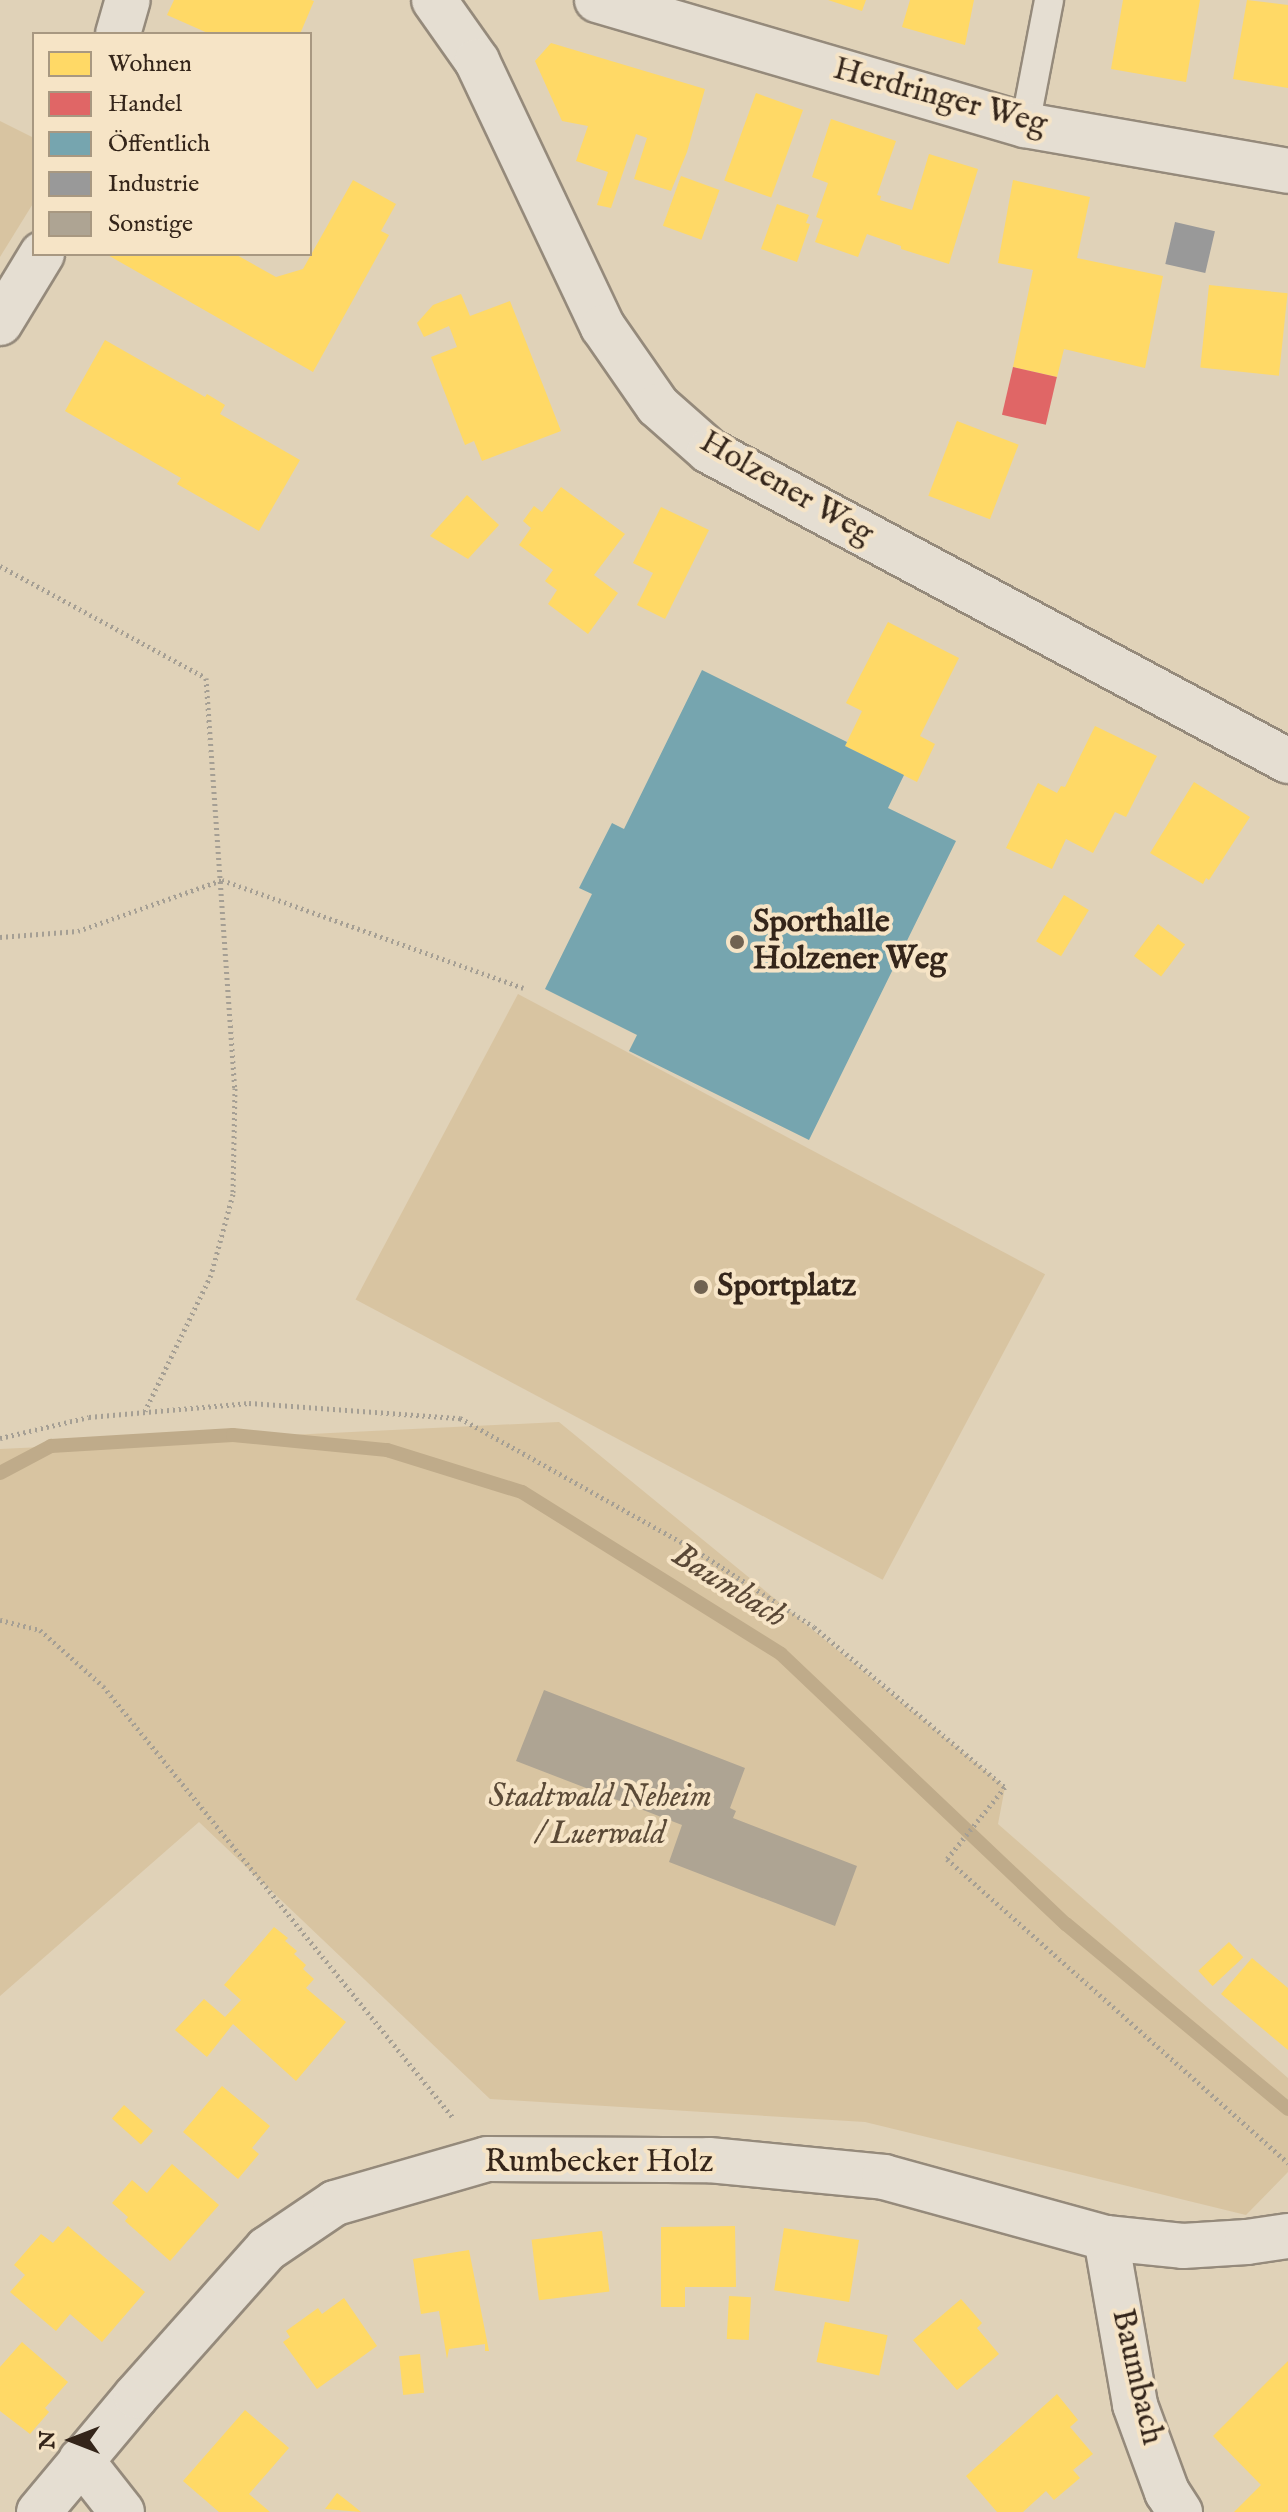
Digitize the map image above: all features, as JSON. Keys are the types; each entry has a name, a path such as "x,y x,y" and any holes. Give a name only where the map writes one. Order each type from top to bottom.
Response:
{"main road":[{"path":"119,32 128,0"},
{"name":"Holzener Weg","path":"434,0 477,61 603,327 658,406 709,451 1288,761"},
{"name":"Herdringer Weg","path":"597,0 1025,125 1288,171"},
{"path":"0,323 41,256"},
{"name":"Rumbecker Holz","path":"39,2512 267,2249 335,2203 487,2159 709,2160 884,2177 1106,2238 1183,2246 1288,2236"},
{"name":"Baumbach","path":"1106,2238 1135,2405 1167,2492 1180,2512"},
{"path":"81,2460 122,2512"}],"lane":[{"path":"1025,125 1049,0"}],"path":[{"path":"0,566 206,678 235,1088 233,1194 211,1275 145,1411"},
{"path":"0,937 78,931 222,880 523,988"},
{"path":"0,1438 89,1417 249,1403 460,1418 692,1548 814,1627 1005,1787 947,1859 1288,2163"},
{"path":"0,1620 40,1630 103,1686 487,2159"}],"green space":[{"path":"0,121 32,137 32,205 0,257"},
{"name":"Sportplatz","path":"518,994 1045,1274 883,1580 356,1299"},
{"name":"Stadtwald Neheim / Luerwald","path":"559,1422 1005,1787 998,1824 1288,2078 1288,2172 1246,2215 865,2122 490,2099 199,1822 0,1996 0,1449"}],"building: Wohnen":[{"path":"174,0 314,1 301,32 205,32 167,15"},
{"path":"828,0 866,0 862,11"},
{"path":"910,0 974,0 965,45 902,27"},
{"path":"1123,0 1200,0 1186,82 1111,69"},
{"path":"1247,0 1288,5 1288,88 1233,79"},
{"path":"551,43 705,89 687,152 671,191 634,179 647,138 636,134 611,208 597,205 608,172 576,161 588,126 562,121 535,61"},
{"path":"756,93 803,110 771,197 724,180"},
{"path":"831,119 896,141 877,195 881,196 880,200 912,210 929,154 978,169 949,264 901,249 901,246 867,234 858,257 815,242 823,220 816,217 828,183 812,177"},
{"path":"681,176 720,190 701,240 663,226"},
{"path":"353,180 396,204 381,231 389,235 313,372 110,256 239,256 276,277 303,269"},
{"path":"1013,180 1090,197 1077,258 1163,276 1145,368 1064,349 1057,377 1013,367 1033,270 998,263"},
{"path":"777,204 809,215 806,223 810,224 797,262 761,249"},
{"path":"1209,285 1288,293 1279,376 1200,368"},
{"path":"461,294 470,316 510,301 561,431 482,461 474,441 465,445 431,357 457,347 449,326 424,337 417,323 433,305"},
{"path":"105,340 205,397 207,394 225,405 220,414 300,460 259,531 177,484 181,478 65,411"},
{"path":"957,421 1019,445 990,519 928,496"},
{"path":"561,487 625,534 594,575 618,593 588,634 548,604 557,590 545,581 553,570 519,545 531,528 523,521 534,506 542,512"},
{"path":"467,495 499,525 468,559 430,536"},
{"path":"661,507 709,530 665,619 637,605 653,573 633,563"},
{"path":"888,622 959,658 920,736 935,744 917,782 845,746 862,711 846,703"},
{"path":"1095,726 1157,756 1126,817 1115,812 1093,853 1066,839 1052,869 1006,848 1038,783 1057,793 1061,786 1065,787"},
{"path":"1194,782 1250,817 1209,880 1206,878 1203,884 1150,853"},
{"path":"1064,895 1089,910 1061,956 1036,941"},
{"path":"1158,924 1185,944 1161,976 1134,956"},
{"path":"274,1927 288,1938 285,1941 297,1951 294,1954 306,1965 303,1969 314,1979 306,1988 346,2022 296,2081 233,2024 207,2057 175,2030 204,1999 225,2017 241,2000 224,1985"},
{"path":"1229,1942 1243,1957 1213,1986 1198,1971"},
{"path":"1252,1958 1288,1988 1288,2050 1221,1994"},
{"path":"222,2086 270,2126 252,2148 259,2154 238,2179 183,2132"},
{"path":"124,2105 153,2131 141,2144 112,2118"},
{"path":"172,2164 219,2205 170,2261 125,2221 128,2217 112,2203 132,2180 147,2193"},
{"path":"68,2226 145,2292 102,2342 70,2314 56,2331 10,2292 25,2275 14,2265 41,2234 53,2243"},
{"path":"735,2226 736,2287 685,2287 685,2307 661,2307 661,2227"},
{"path":"784,2228 859,2240 849,2302 774,2290"},
{"path":"602,2231 609,2292 539,2300 532,2240"},
{"path":"469,2250 489,2351 485,2351 485,2344 449,2349 447,2359 439,2311 421,2314 413,2259"},
{"path":"729,2296 751,2297 749,2340 727,2339"},
{"path":"344,2298 377,2346 317,2389 283,2342 290,2337 286,2331 318,2308 322,2314"},
{"path":"961,2299 982,2323 977,2328 999,2354 957,2390 913,2340"},
{"path":"825,2322 888,2335 879,2375 816,2362"},
{"path":"22,2342 68,2382 45,2408 49,2412 30,2434 0,2411 0,2367"},
{"path":"420,2354 424,2393 403,2395 399,2356"},
{"path":"1288,2361 1288,2512 1234,2512 1261,2485 1213,2436"},
{"path":"1057,2394 1078,2420 1070,2427 1093,2454 1073,2470 1080,2478 1054,2500 1046,2491 1023,2512 997,2512 966,2476"},
{"path":"245,2410 289,2448 249,2494 270,2512 219,2512 183,2481"},
{"path":"337,2493 350,2503 361,2512 325,2509"}],"building: Handel":[{"path":"1013,367 1057,377 1046,425 1002,415"}],"building: Öffentlich":[{"name":"Sporthalle Holzener Weg","path":"702,670 847,742 845,746 904,775 888,808 956,841 809,1140 629,1051 637,1035 545,989 592,894 579,888 612,823 624,829"}],"building: Industrie":[{"path":"1175,222 1215,231 1205,273 1165,264"}],"building: Sonstige":[{"path":"544,1690 745,1768 730,1808 736,1811 733,1818 857,1866 835,1926 669,1862 682,1825 516,1761"}],"waterway":[{"name":"Baumbach","path":"0,1473 51,1446 233,1435 387,1450 522,1492 781,1654 1066,1924 1288,2109"}],"place":[{"name":"Sporthalle Holzener Weg","path":"737,942"},
{"name":"Sportplatz","path":"701,1287"}]}
